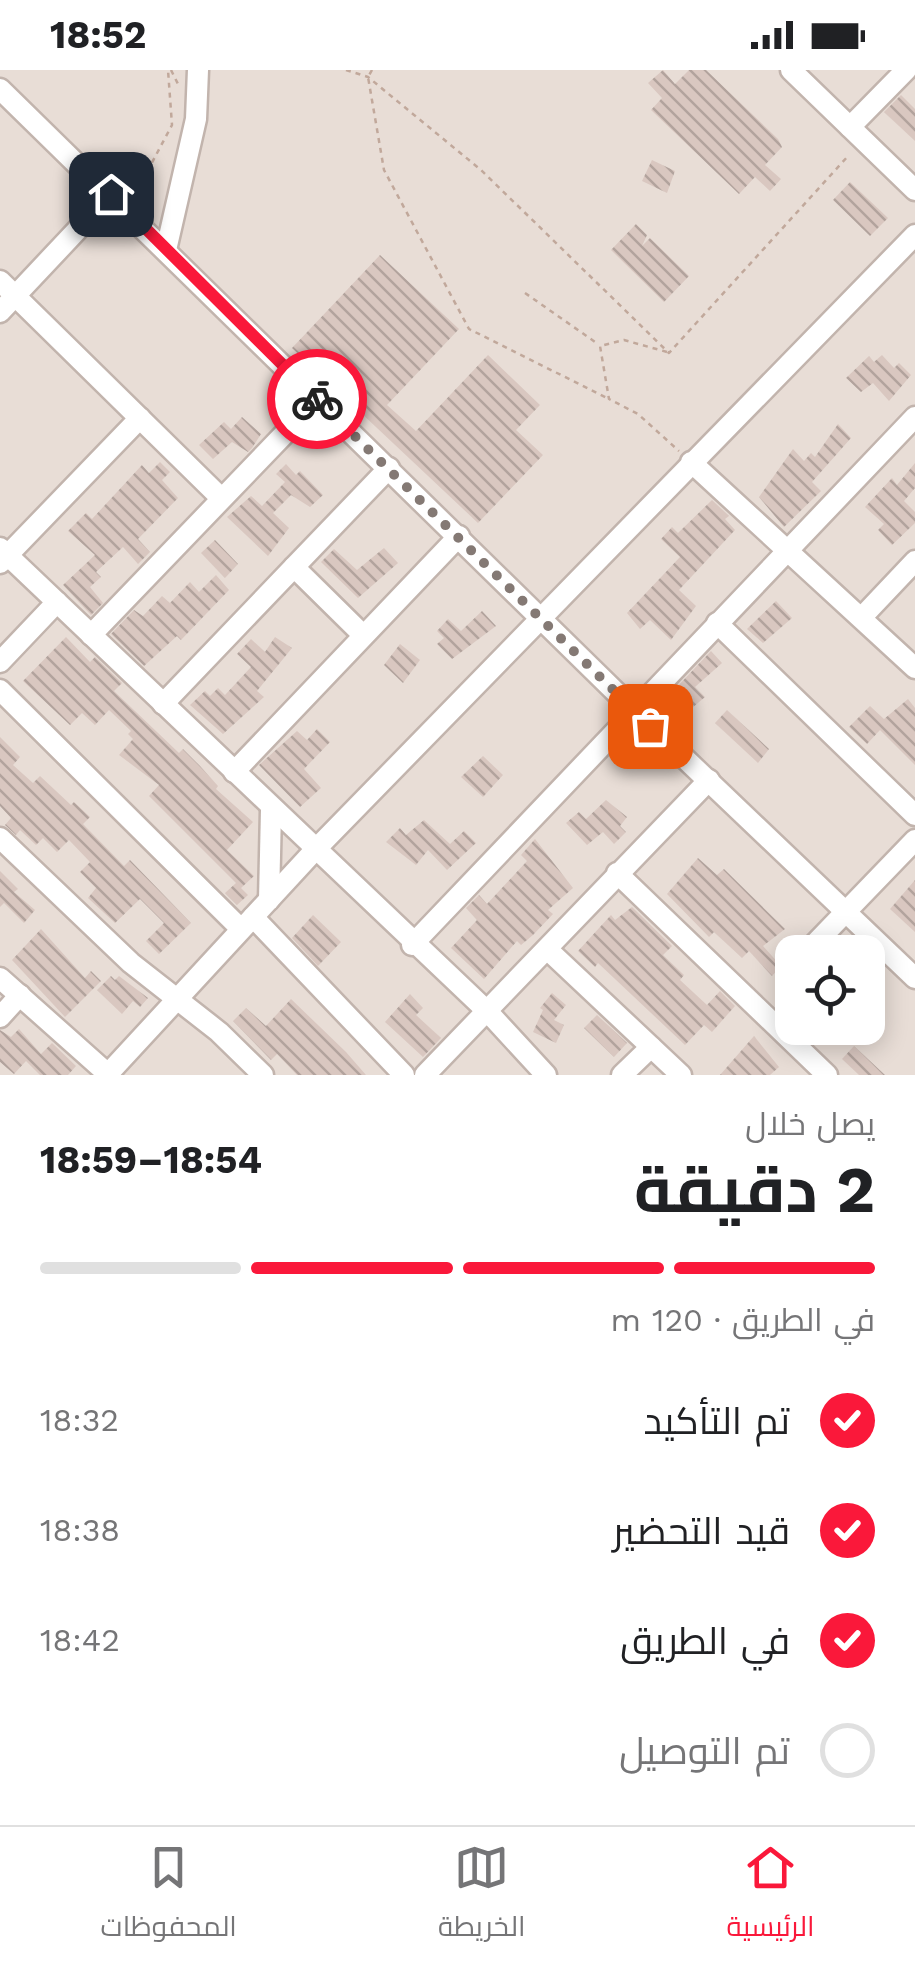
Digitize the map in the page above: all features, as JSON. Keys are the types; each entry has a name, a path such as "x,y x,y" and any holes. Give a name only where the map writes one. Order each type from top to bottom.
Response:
{"street":[{"path":"166,250 196,118 198,70"},
{"path":"790,70 915,190"},
{"path":"856,133 906,70"},
{"path":"0,89 633,709 915,978"},
{"path":"0,312 8,288 111,194"},
{"path":"0,978 108,1075 314,851 915,235"},
{"path":"8,288 221,498"},
{"path":"91,635 318,399"},
{"path":"412,945 915,417"},
{"path":"140,418 2,555 57,602 412,945 488,1012 546,1075"},
{"path":"691,462 787,552 863,616 915,668"},
{"path":"163,704 390,468"},
{"path":"234,772 459,536"},
{"path":"863,616 915,561"},
{"path":"294,567 364,635"},
{"path":"0,662 57,602"},
{"path":"717,623 915,814"},
{"path":"0,690 404,1075"},
{"path":"425,1075 709,780"},
{"path":"269,900 271,810"},
{"path":"0,838 67,904 263,1075"},
{"path":"823,935 915,840"},
{"path":"618,872 827,1075"},
{"path":"547,949 681,1075"},
{"path":"0,1016 20,994"},
{"path":"622,1075 651,1047"}],"path":[{"path":"111,194 139,187 164,147 172,125 168,70"},
{"path":"346,70 368,77 482,170 669,352"},
{"path":"372,70 368,77 384,170 469,329 638,414 691,462"},
{"path":"669,352 856,133"},
{"path":"525,294 600,346 608,399"},
{"path":"600,346 624,340 669,352"}],"shaded area":[{"path":"0,70 915,70 915,1075 0,1075"}],"building":[{"path":"663,70 675,84 689,70 706,70 778,139 782,147 765,165 781,179 770,191 755,177 739,194 651,110 662,98 648,83"},
{"path":"901,95 915,109 915,141 884,112"},
{"path":"652,160 675,171 667,193 642,181"},
{"path":"850,182 888,218 870,236 833,200"},
{"path":"636,224 647,235 642,246 650,238 689,276 664,302 611,250"},
{"path":"380,255 459,329 387,405 416,431 488,355 540,405 516,430 543,455 478,523 292,348"},
{"path":"882,355 894,368 899,363 911,375 889,401 873,383 861,392 846,378 869,356 874,362"},
{"path":"242,417 261,434 248,452 232,442 213,459 199,445 224,422 231,429"},
{"path":"838,424 851,438 812,482 821,491 784,527 759,497 793,449 804,461 811,453 815,457"},
{"path":"160,462 170,472 162,480 178,498 138,539 150,552 138,564 123,547 96,572 101,577 90,587 103,603 91,615 63,585 95,555 68,531 86,513 92,519 142,465 149,473"},
{"path":"915,463 915,488 904,501 915,512 915,523 892,545 878,530 884,524 865,507 892,478 897,485"},
{"path":"286,464 296,475 300,471 323,495 310,507 291,495 273,513 289,528 268,556 227,517 251,496 262,506 285,482 276,474"},
{"path":"712,500 729,516 725,519 735,530 679,590 696,606 671,640 650,620 640,629 627,613 680,557 661,539 672,527 678,533"},
{"path":"215,540 238,564 225,578 201,553"},
{"path":"384,548 398,563 358,598 321,562 334,549 357,570"},
{"path":"216,575 229,590 181,640 177,636 144,666 111,634 134,610 143,616 162,596 170,603 190,582 199,592"},
{"path":"776,601 792,618 763,643 747,629"},
{"path":"482,611 496,626 452,659 437,644 444,638 437,631 448,619 461,631"},
{"path":"66,637 90,662 95,657 122,683 114,691 179,753 183,749 218,786 216,789 253,822 227,850 254,876 241,888 248,895 237,905 225,893 236,883 149,796 159,785 119,755 133,739 128,734 131,731 109,710 95,725 82,713 70,725 23,681"},
{"path":"275,637 292,648 257,691 264,697 223,734 190,705 205,691 210,696 218,688 225,695 251,667 237,654 251,639 265,652"},
{"path":"400,644 420,660 403,683 384,665"},
{"path":"711,651 722,663 695,687 705,697 692,708 675,689"},
{"path":"908,699 915,708 915,765 880,730 867,744 849,727 870,706 884,719"},
{"path":"727,710 769,749 758,763 715,723"},
{"path":"317,729 330,742 304,769 321,788 300,807 259,765 297,731 307,740"},
{"path":"0,737 20,757 13,765 33,783 40,776 71,805 74,802 90,817 83,824 124,866 130,860 191,923 159,954 146,941 164,923 140,899 115,923 88,898 96,888 80,872 90,862 69,840 57,852 43,838 36,845 20,830 16,835 5,825 11,818 0,806"},
{"path":"483,756 503,775 483,797 461,777"},
{"path":"606,800 627,817 620,826 626,832 614,844 603,832 587,845 566,823 579,812 586,819"},
{"path":"424,820 450,844 464,831 476,843 447,870 428,850 416,865 386,842 400,828 406,835"},
{"path":"535,839 573,888 548,910 553,914 533,935 521,945 517,941 484,979 451,948 477,920 466,908 479,895 487,904 527,861 521,855"},
{"path":"698,858 717,875 724,869 785,929 763,946 775,959 775,973 772,976 749,951 742,958 714,932 709,937 667,894"},
{"path":"0,871 18,889 14,892 35,910 24,923 4,903 0,907"},
{"path":"915,880 915,932 890,909"},
{"path":"632,907 672,946 663,955 684,975 680,980 707,1005 720,991 735,1006 712,1032 704,1025 685,1045 598,963 595,967 578,951 611,915 615,920"},
{"path":"313,915 341,942 318,966 292,938"},
{"path":"41,929 85,978 91,971 101,981 65,1017 12,960"},
{"path":"111,976 115,980 119,976 148,998 140,1007 133,1001 122,1014 97,990"},
{"path":"552,993 566,1005 554,1020 564,1025 556,1043 533,1032 543,1010 540,1008"},
{"path":"410,994 423,1008 416,1015 441,1038 423,1057 385,1022"},
{"path":"291,999 366,1075 297,1075 277,1054 271,1060 233,1021 246,1008 266,1026"},
{"path":"597,1015 627,1043 614,1057 584,1028"},
{"path":"19,1029 41,1054 52,1043 76,1066 68,1075 40,1075 26,1061 14,1074 0,1062 0,1030 11,1037"},
{"path":"754,1036 779,1067 770,1075 720,1075"},
{"path":"854,1046 885,1075 859,1075 842,1059"}],"way so far":[{"path":"317,399 650,726"}],"route":[{"path":"111,194 317,399"}]}
